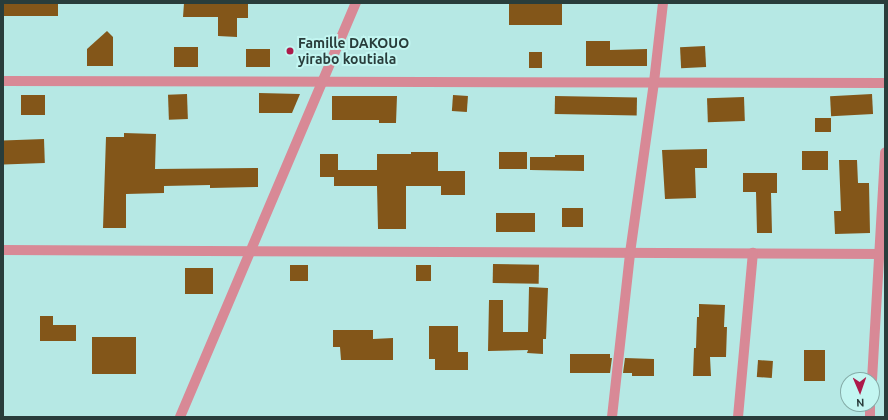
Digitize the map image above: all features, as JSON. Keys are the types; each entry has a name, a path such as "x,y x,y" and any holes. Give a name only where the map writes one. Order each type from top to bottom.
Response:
{"street":[{"path":"180,417 356,3"},
{"path":"612,417 630,253 654,82 663,3"},
{"path":"3,81 885,83"},
{"path":"873,372 882,254 885,152"},
{"path":"3,250 882,254"},
{"path":"738,417 754,254"}],"building":[{"path":"3,3 58,3 58,16 3,16"},
{"path":"184,3 248,3 248,18 237,18 237,37 218,36 218,17 183,17"},
{"path":"509,3 562,3 562,25 509,25"},
{"path":"107,31 113,37 113,66 87,66 87,49"},
{"path":"586,41 610,41 610,50 647,49 647,66 586,66"},
{"path":"705,46 706,67 681,68 680,47"},
{"path":"174,47 198,47 198,67 174,67"},
{"path":"246,49 270,49 270,67 246,67"},
{"path":"529,52 542,52 542,68 529,68"},
{"path":"259,93 300,94 292,113 259,113"},
{"path":"187,94 188,119 169,120 168,95"},
{"path":"872,94 873,114 831,116 830,96"},
{"path":"21,95 45,95 45,115 21,115"},
{"path":"453,95 468,96 467,112 452,111"},
{"path":"332,96 397,96 396,123 379,123 379,120 332,120"},
{"path":"555,96 637,97 637,115 555,114"},
{"path":"744,97 745,121 708,122 707,98"},
{"path":"815,118 831,118 831,132 815,132"},
{"path":"124,133 156,134 155,169 258,168 258,187 210,188 210,185 164,186 164,193 126,194 126,228 103,228 106,137 124,137"},
{"path":"44,139 45,163 4,164 3,140"},
{"path":"707,149 707,168 695,168 696,198 665,199 662,150"},
{"path":"802,151 828,151 828,170 802,170"},
{"path":"411,152 438,152 438,171 465,171 465,195 441,195 441,186 406,186 406,229 378,229 377,186 334,186 334,177 320,177 320,154 338,154 338,170 377,170 377,154 411,154"},
{"path":"499,152 527,152 527,169 499,169"},
{"path":"555,155 584,155 584,171 530,170 530,157 555,157"},
{"path":"839,160 857,160 858,183 869,183 870,233 835,234 834,211 841,211"},
{"path":"743,173 777,173 777,193 771,193 772,233 757,233 756,192 743,192"},
{"path":"562,208 583,208 583,227 562,227"},
{"path":"496,213 535,213 535,232 496,232"},
{"path":"493,264 539,265 539,284 493,283"},
{"path":"290,265 308,265 308,281 290,281"},
{"path":"416,265 431,265 431,281 416,281"},
{"path":"185,268 213,268 213,294 185,294"},
{"path":"529,287 548,288 546,339 543,339 543,354 527,353 528,350 488,351 489,300 503,300 503,332 528,332"},
{"path":"699,304 725,305 724,327 727,327 726,357 710,357 711,376 693,376 694,348 696,348"},
{"path":"40,316 53,316 53,325 76,325 76,341 40,341"},
{"path":"429,326 458,326 458,352 468,352 468,370 435,370 435,359 429,359"},
{"path":"333,330 373,330 373,339 393,338 393,360 341,360 340,347 333,347"},
{"path":"92,337 136,337 136,374 92,374"},
{"path":"804,350 825,350 825,381 804,381"},
{"path":"570,354 610,354 610,358 612,358 610,373 570,373"},
{"path":"625,358 654,359 654,376 632,376 632,373 623,373"},
{"path":"758,360 773,361 772,378 757,377"}],"place":[{"name":"Famille DAKOUO yirabo koutiala","path":"290,51"}]}
